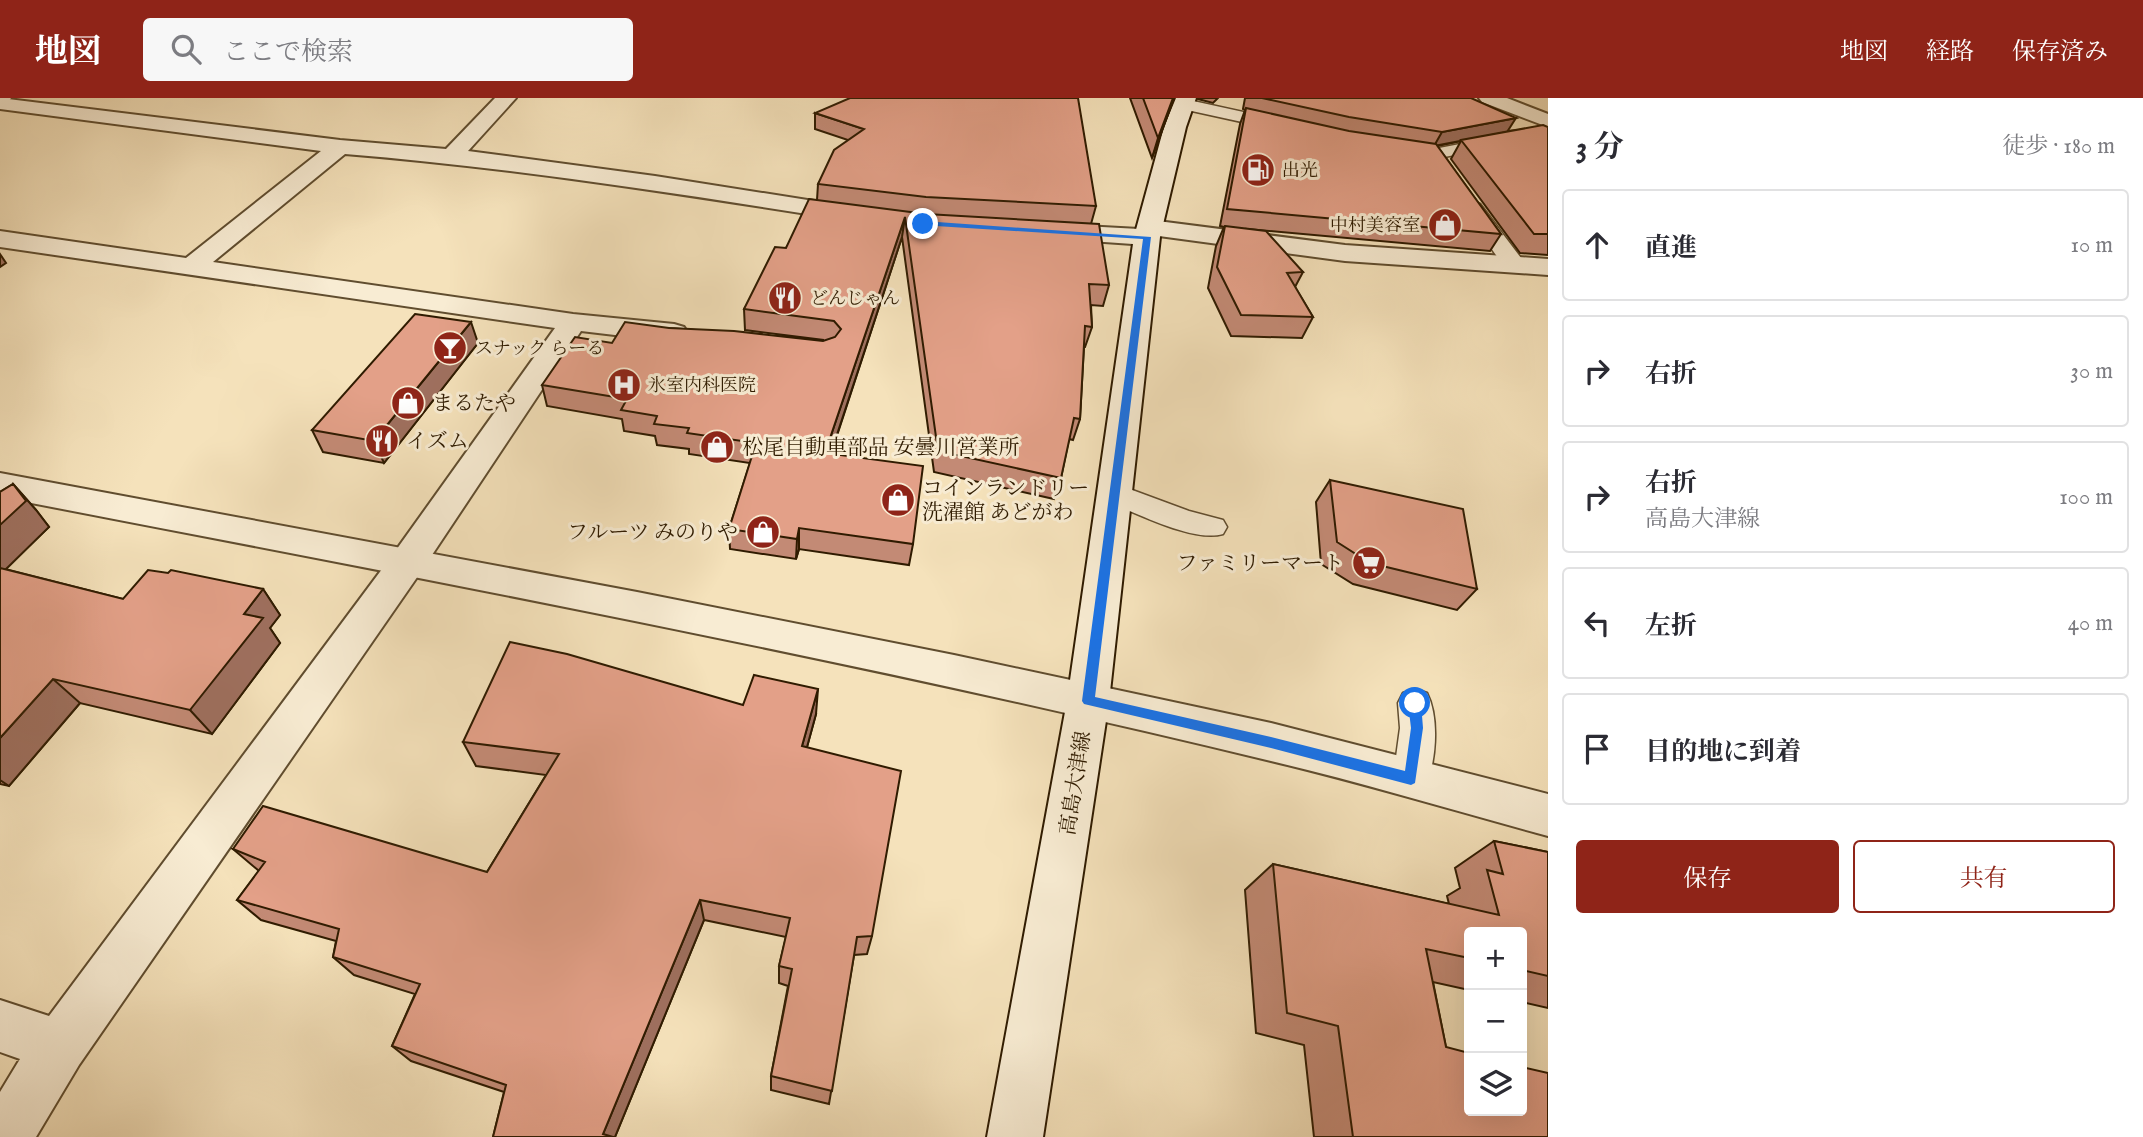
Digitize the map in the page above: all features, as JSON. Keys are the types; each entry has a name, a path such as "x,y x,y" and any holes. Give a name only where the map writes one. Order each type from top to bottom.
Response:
{"street":[{"path":"452,156 506,98"},
{"path":"1489,98 1548,121"},
{"path":"0,100 340,147 452,156 655,183 800,208 882,218"},
{"name":"高島大津線","path":"1015,1137 1088,701 1149,232 1175,127 1185,101"},
{"path":"193,265 340,147"},
{"path":"1028,230 1149,232 1345,253 1548,267"},
{"path":"0,239 573,322 698,336"},
{"path":"4,1137 60,1046 407,563 573,322"},
{"path":"0,485 407,563 1088,701 1271,742 1548,815"},
{"path":"0,1026 60,1046"}],"lane":[{"path":"1185,101 1302,130"},
{"path":"1433,157 1548,132"},
{"path":"1466,198 1513,263"},
{"path":"1116,494 1183,520 1213,527"},
{"path":"1411,779 1417,728 1415,703"}],"building":[{"path":"850,98 1078,98 1096,206 926,197 818,184 834,150 864,129 815,113"},
{"path":"1143,98 1173,98 1158,138"},
{"path":"1262,98 1471,98 1516,118 1442,132 1349,117"},
{"path":"1246,108 1349,131 1436,144 1501,234 1227,209"},
{"path":"1543,125 1548,127 1548,234 1534,234 1461,140"},
{"path":"809,199 926,214 1099,224 1109,285 1089,284 1092,327 1085,326 1080,419 1074,418 1061,478 938,451 905,217 825,453 923,466 913,544 799,528 797,539 729,529 756,443 687,433 689,428 654,424 657,416 621,410 627,399 542,385 575,337 612,343 625,322 823,341 835,337 841,329 834,321 744,309 775,247 786,248"},
{"path":"1225,226 1266,231 1303,272 1287,273 1313,317 1241,315 1217,267"},
{"path":"415,314 471,322 374,441 312,430"},
{"path":"1330,480 1463,509 1477,589 1370,563 1337,542"},
{"path":"13,484 26,501 0,525 0,492"},
{"path":"0,568 123,599 148,570 168,573 171,570 263,589 244,614 263,618 190,710 53,679 0,738"},
{"path":"510,642 567,654 743,705 754,675 818,689 802,746 901,771 872,936 857,937 832,1091 771,1076 792,969 779,966 790,918 700,900 603,1134 613,1137 493,1137 506,1085 392,1046 420,984 333,957 339,929 237,900 265,862 233,849 263,806 487,872 559,754 463,742"},
{"path":"1494,841 1548,852 1548,976 1527,971 1527,927 1464,927 1464,957 1426,949 1446,1047 1464,1052 1464,1116 1527,1116 1527,1068 1548,1073 1548,1137 1353,1137 1338,1026 1287,1013 1273,864 1499,915 1487,870 1503,874"}],"place":[{"name":"出光","path":"1258,170"},
{"name":"中村美容室","path":"1445,225"},
{"name":"どんじゃん","path":"785,298"},
{"name":"スナック らーる","path":"450,348"},
{"name":"氷室内科医院","path":"624,385"},
{"name":"まるたや","path":"408,403"},
{"name":"イズム","path":"382,441"},
{"name":"松尾自動車部品 安曇川営業所","path":"717,447"},
{"name":"コインランドリー 洗濯館 あどがわ","path":"898,500"},
{"name":"フルーツ みのりや","path":"763,532"},
{"name":"ファミリーマート","path":"1369,563"}],"route":[{"path":"923,224 1147,237 1088,701 1271,742 1411,779 1417,728 1415,703"}]}
